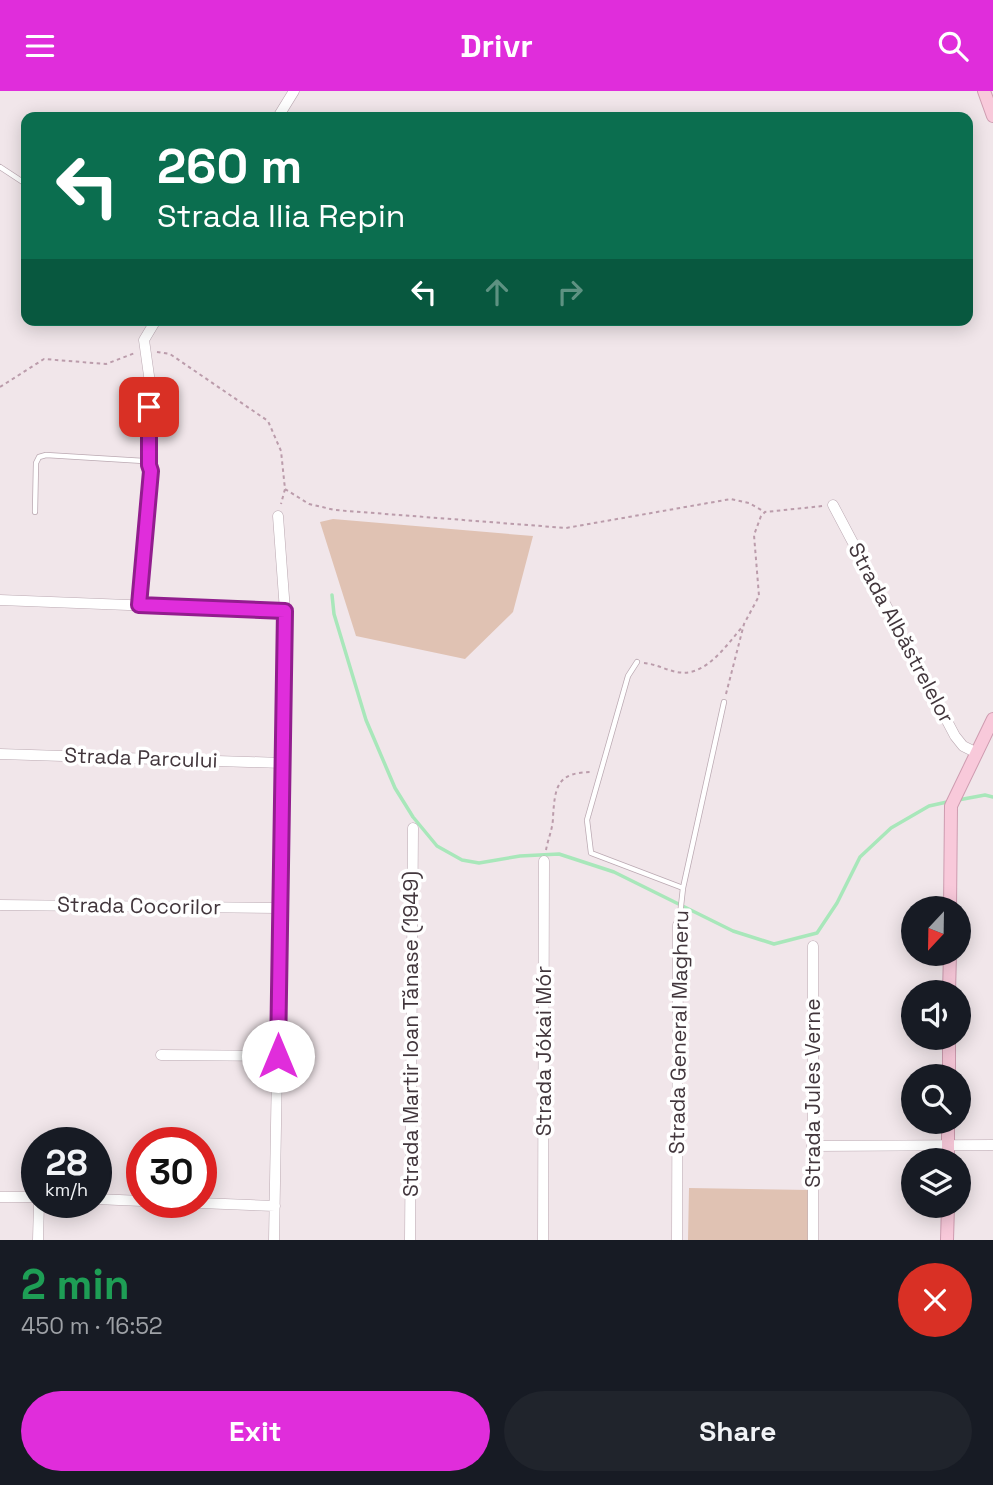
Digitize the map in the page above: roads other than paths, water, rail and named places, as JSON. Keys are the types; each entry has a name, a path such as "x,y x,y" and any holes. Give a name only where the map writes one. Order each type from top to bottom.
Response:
{"street":[{"path":"281,112 294,91"},
{"path":"984,91 993,116"},
{"path":"139,605 151,471 150,383 144,340 152,326"},
{"name":"Strada Albăstrelelor","path":"833,505 956,736 963,746 977,753"},
{"path":"274,1240 285,611 278,516"},
{"path":"0,600 285,611"},
{"path":"950,896 951,806 993,719"},
{"name":"Strada Parcului","path":"0,754 282,763"},
{"name":"Strada Martir Ioan Tănase (1949)","path":"410,1240 413,828"},
{"name":"Strada Jókai Mór","path":"543,1240 544,861"},
{"name":"Strada Cocorilor","path":"0,905 279,908"},
{"name":"Strada General Magheru","path":"677,1240 678,925"},
{"name":"Strada Jules Verne","path":"813,946 813,1240"},
{"path":"161,1055 278,1056"},
{"path":"948,1134 948,1145"},
{"path":"813,1146 993,1145"},
{"path":"0,1197 21,1198"},
{"path":"217,1204 275,1206"},
{"path":"38,1240 39,1218"},
{"path":"947,1218 947,1240"}],"lane":[{"path":"0,167 21,181"},
{"path":"35,512 36,463 39,457 144,461 149,465"},
{"path":"638,662 628,676 587,820 591,853 683,888"},
{"name":"Strada General Magheru","path":"678,925 683,888 724,702"}],"waterway":[{"path":"332,595 334,614 366,720 395,788 413,817 437,846 462,860 479,863 520,856 559,854 614,872 733,931 774,944 817,933 837,903 860,857 891,828 929,806 947,802"},
{"path":"958,800 985,795 993,797"}]}
